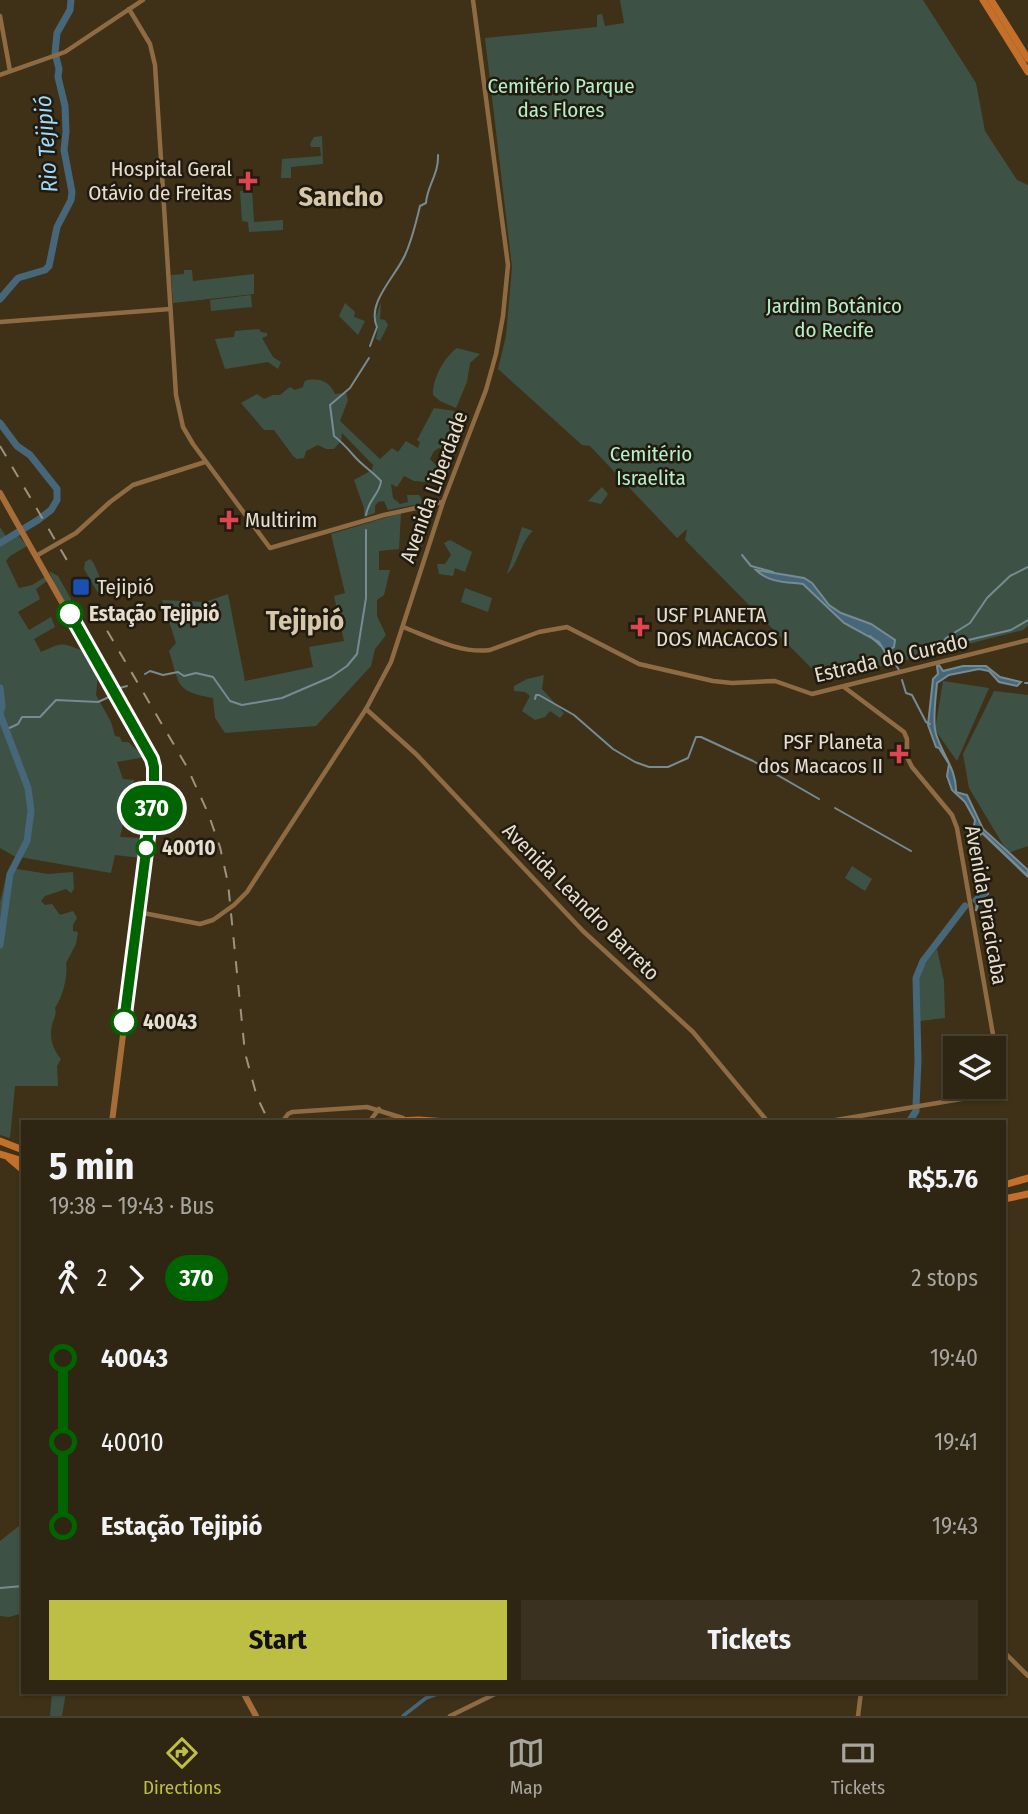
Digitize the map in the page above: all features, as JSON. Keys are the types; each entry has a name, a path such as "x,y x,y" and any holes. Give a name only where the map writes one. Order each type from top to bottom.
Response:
{"highway":[{"path":"983,0 1028,72"},
{"path":"991,0 1028,59"},
{"path":"4,1142 21,1147"},
{"path":"0,1154 21,1160"},
{"path":"9,1157 21,1168"},
{"path":"1006,1186 1028,1180"},
{"path":"1006,1199 1028,1194"}],"main road":[{"path":"0,75 63,53 143,0"},
{"name":"Avenida Liberdade","path":"138,912 190,923 205,923 216,918 245,895 366,709 384,677 403,627 443,502 486,390 496,354 508,278 473,0"},
{"path":"129,9 150,44 155,65 178,411 183,427 205,462 270,548 384,515 443,502"},
{"path":"0,16 10,71"},
{"path":"0,322 170,309"},
{"path":"36,556 76,533 110,502 134,485 205,462"},
{"path":"0,493 153,760 154,790 112,1120"},
{"name":"Estrada do Curado","path":"403,627 479,651 490,650 555,628 567,627 625,659 667,671 732,683 775,681 812,694 1028,640"},
{"name":"Avenida Piracicaba","path":"836,1120 1003,1092 970,893 954,820 912,767 907,757 907,739 904,732 843,687"},
{"name":"Avenida Leandro Barreto","path":"366,709 416,754 583,931 693,1032 766,1120"},
{"path":"283,1120 292,1112 366,1107 407,1120"},
{"path":"372,1120 379,1109"},
{"path":"1006,1654 1028,1676"},
{"path":"244,1694 256,1716"},
{"path":"450,1716 495,1694"},
{"path":"858,1716 861,1694"}],"green space":[{"name":"Jardim Botânico do Recife","path":"620,0 923,0 976,83 985,131 1017,180 1028,185 1028,626 1023,630 824,681 685,540 687,529 677,538 590,446 582,445 498,369 506,336 512,267 485,38 597,27 597,15 602,14 605,26 624,23"},
{"path":"322,136 323,164 291,167 291,178 281,178 282,159 321,156 320,147 311,147 310,144 314,137"},
{"path":"252,190 254,222 283,220 283,230 249,232 248,222 242,221 240,191"},
{"path":"184,270 192,270 193,281 254,274 254,294 173,303 171,275 184,274"},
{"path":"251,295 252,307 211,311 210,300"},
{"path":"381,302 380,319 385,320 388,325 380,341 376,339 378,327 375,319"},
{"path":"345,303 355,312 354,317 365,321 358,335 339,316"},
{"path":"259,329 267,333 267,336 262,338 273,357 281,362 278,369 268,362 225,369 215,339 234,337 235,331"},
{"path":"457,348 480,354 470,363 467,382 456,408 433,395 440,369"},
{"path":"307,380 324,382 335,394 346,393 348,400 340,421 380,459 392,448 398,452 406,441 418,448 420,442 417,440 434,408 455,411 459,426 453,448 439,448 430,459 440,469 436,483 414,481 404,476 397,487 391,484 393,498 400,504 408,502 407,495 419,495 424,503 388,510 384,501 378,502 375,513 364,517 364,508 354,480 372,470 373,465 342,433 341,441 334,449 318,445 306,451 304,458 297,459 274,430 264,430 241,403 257,394 264,399 280,395 290,387 295,390 303,387"},
{"path":"602,487 608,494 601,504 588,501"},
{"path":"401,513 399,549 379,551 379,570 390,570 384,595 377,600 377,616 386,635 375,649 371,666 316,726 225,733 215,718 213,698 192,693 181,685 178,679 169,651 176,643 162,600 205,602 228,594 245,681 313,667 309,647 344,641 334,596 345,593 331,534"},
{"path":"0,527 7,538 19,536 27,546 6,561 19,588 32,585 45,577 47,581 36,589 40,599 18,612 29,630 51,617 55,627 34,639 41,652 63,645 85,650 98,675 96,695 111,722 115,736 120,737 122,742 128,742 145,757 117,762 123,779 134,780 120,837 144,838 142,858 115,855 111,873 14,856 0,848"},
{"path":"522,527 533,531 507,574"},
{"path":"450,540 472,552 465,572 455,568 453,576 439,574 437,564 445,564 451,555 444,543"},
{"path":"90,559 107,595 98,593 84,569 85,562"},
{"path":"49,571 58,576 71,599 69,608 58,592"},
{"path":"465,588 492,598 488,612 461,602"},
{"path":"544,675 542,689 564,713 560,718 550,711 545,717 535,720 522,711 530,696 525,692 514,691 514,686"},
{"path":"943,681 989,688 957,761 935,730"},
{"path":"994,691 1028,695 1028,846 1008,853 969,788 963,754"},
{"path":"852,866 872,879 865,891 845,878"},
{"path":"11,868 48,874 73,872 74,889 71,893 66,889 45,896 41,901 45,905 52,904 60,915 73,911 77,918 73,931 78,932 76,944 66,963 64,986 55,1008 51,1030 52,1044 61,1059 57,1066 58,1086 15,1086 10,1138 0,1135 0,902 7,873"},
{"path":"937,949 944,981 945,1018 920,1021 916,985 926,963"},
{"path":"21,1526 21,1614 9,1617 0,1616 0,1541"},
{"path":"52,1694 66,1694 62,1716 50,1716"}],"water":[{"path":"756,570 804,578 812,583 829,605 841,613 871,624 895,640 894,647 885,652 879,642 844,623 803,584 772,580"},
{"path":"939,665 943,671 963,666 986,666 1000,677 1021,682 1017,686 999,682 989,671 979,669 949,675 937,683 935,729 954,776 956,792 967,795 983,829 1028,870 1028,876 982,832 975,850 980,860 978,876 988,894 980,899 976,911 977,898 985,893 976,874 978,863 972,838 975,820 965,802 952,790 947,776 949,764 936,747 928,725 933,679 938,674"}],"waterway":[{"name":"Rio Tejipió","path":"0,299 18,278 45,270 49,266 57,227 71,200 64,150 65,106 55,53 57,33 70,10 71,0"},
{"path":"370,346 377,327 375,309 401,263 414,231 420,206 426,203 437,168 438,155"},
{"path":"366,515 381,481 334,436 330,405 350,388 369,358"},
{"name":"Rio Tejipió","path":"0,423 17,446 30,455 57,489 57,500 51,510 0,543"},
{"path":"145,674 150,671 163,675 178,672 184,676 196,673 213,677 230,701 242,705 282,698 331,677 347,666 357,654 366,598 366,530"},
{"path":"742,555 751,566 773,572"},
{"path":"933,652 946,638 970,623 987,598 1010,576 1028,567"},
{"path":"943,646 1011,630 1028,620"},
{"path":"870,636 881,646"},
{"path":"886,649 899,670"},
{"path":"902,680 906,693 912,695 926,722 930,724"},
{"path":"116,689 127,686"},
{"name":"Rio Tejipió","path":"0,688 0,714 28,788 31,811 27,841 10,874 0,945"},
{"path":"535,699 536,695 539,695 574,715 613,749 649,767 668,767 688,758 696,737 701,737 753,761 819,799"},
{"path":"5,730 18,724 22,717 40,717 56,700 98,702 109,697"},
{"path":"835,808 911,851"},
{"path":"981,832 1028,877"},
{"path":"976,900 985,892 978,878"},
{"path":"910,1120 916,1111 916,978 923,961 965,906"},
{"path":"0,1588 21,1586"},
{"path":"403,1716 426,1698 437,1694"}],"railway":[{"path":"0,446 68,562"},
{"path":"95,610 187,767 220,847 228,883 245,1053 257,1097 268,1120"}],"bus line":[{"name":"370","path":"70,614 154,767 154,790 124,1022"}],"place":[{"name":"Hospital Geral Otávio de Freitas","path":"248,181"},
{"name":"Multirim","path":"229,520"},
{"name":"Tejipió","path":"81,587"},
{"name":"Estação Tejipió","path":"70,614"},
{"name":"USF PLANETA DOS MACACOS I","path":"640,627"},
{"name":"PSF Planeta dos Macacos II","path":"899,754"},
{"name":"40010","path":"146,848"},
{"name":"40043","path":"124,1022"}],"district":[{"name":"Sancho","path":"341,196"},
{"name":"Tejipió","path":"305,620"}],"park label":[{"name":"Cemitério Parque das Flores","path":"561,98"},
{"name":"Cemitério Israelita","path":"651,466"}]}
